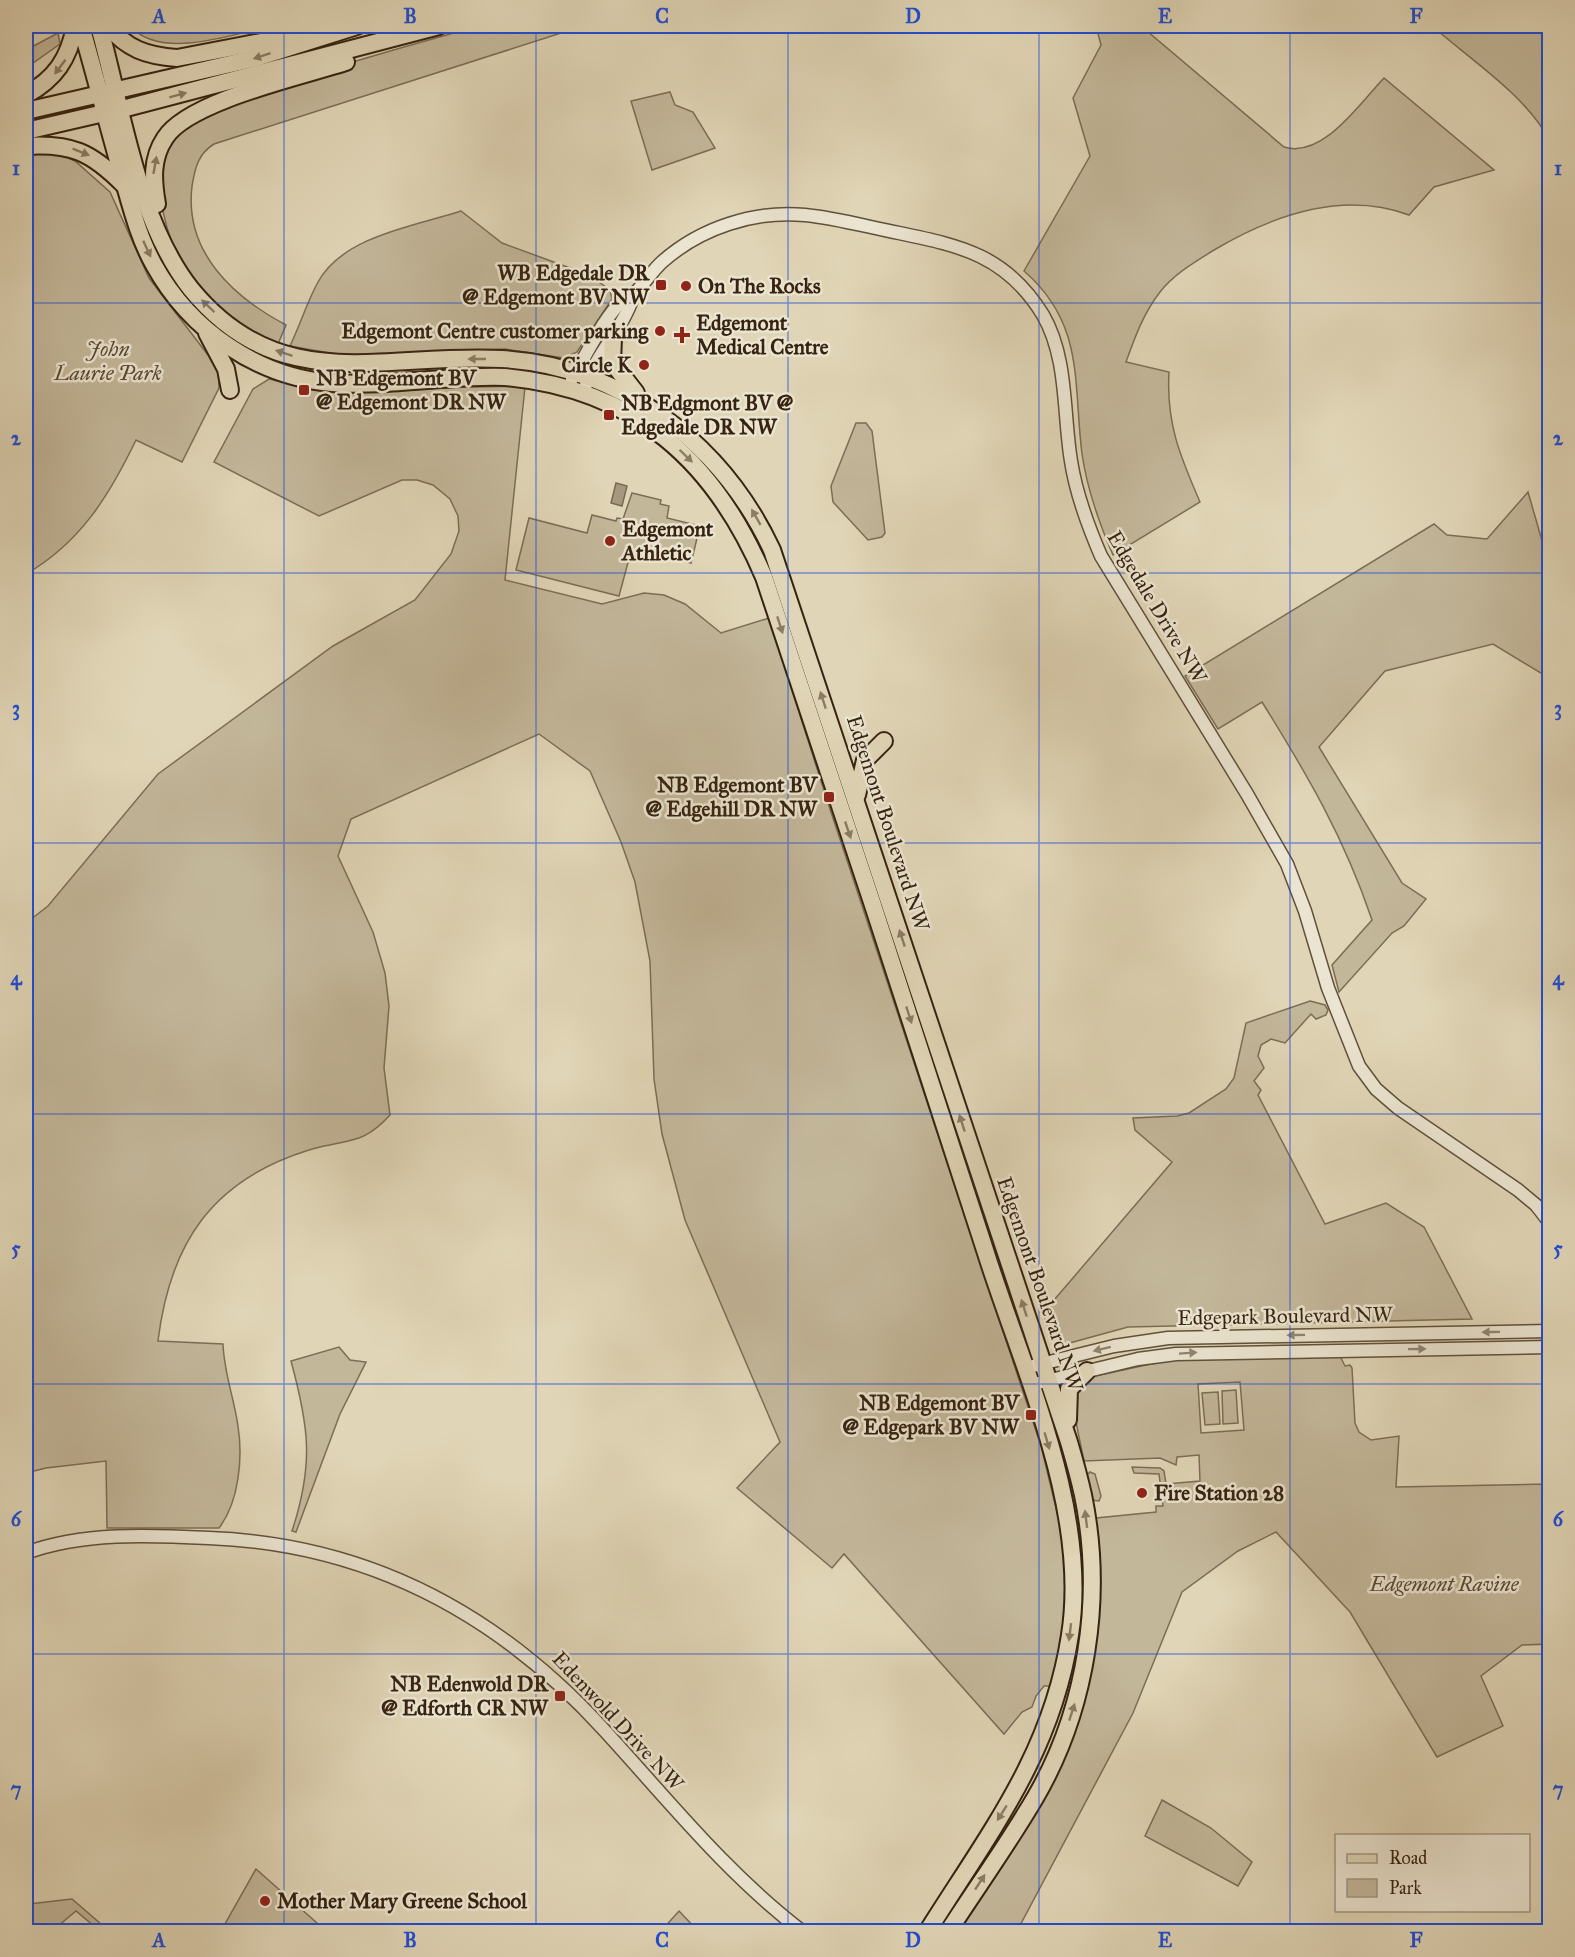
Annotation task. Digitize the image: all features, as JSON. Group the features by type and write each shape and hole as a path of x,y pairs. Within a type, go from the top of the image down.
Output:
{"main road":[{"path":"26,95 40,87 58,70 71,46 75,26"},
{"path":"81,26 109,94"},
{"path":"99,26 113,112"},
{"path":"108,26 132,49 160,57 177,58 345,26"},
{"path":"26,111 109,94 252,59 357,26"},
{"path":"26,131 113,112 439,26"},
{"path":"164,244 153,180 154,166 165,137 178,123 194,112 218,103 367,55 398,37"},
{"name":"Edgemont Boulevard NW","path":"113,112 125,186 138,232 154,265 173,294 205,329 235,351 289,376 351,383 505,376 584,393 652,427 676,447 712,484 749,542 777,617 1025,1368 1068,1517 1073,1598 1071,1632 1054,1705 1037,1752 1019,1786 927,1932"},
{"name":"Edgemont Boulevard NW","path":"113,112 151,218 164,244 191,288 225,322 268,347 296,357 337,365 502,359 583,373 647,404 692,439 717,464 743,496 764,531 798,619 1070,1442 1083,1495 1090,1561 1089,1635 1083,1675 1064,1735 1035,1797 948,1932"},
{"path":"26,146 58,145 80,151 99,161 125,186"},
{"path":"205,329 226,369 230,390"},
{"path":"613,338 611,354 616,369 647,404"},
{"path":"856,799 865,760 884,741"},
{"path":"1070,1442 1069,1389 1087,1371"}],"street":[{"name":"Edgedale Drive NW","path":"584,393 583,373 618,304 634,294 663,262 694,239 745,219 805,215 948,242 972,251 1012,277 1030,296 1054,339 1059,359 1071,462 1082,509 1092,536 1101,556 1247,794 1287,864 1305,911 1328,988 1359,1066 1376,1089 1392,1104 1518,1190 1536,1205 1550,1223"},
{"name":"Edgedale Drive NW","path":"566,388 583,373 613,338 629,312 634,294"},
{"name":"Edgepark Boulevard NW","path":"1025,1368 1122,1344 1168,1338 1550,1331"},
{"name":"Edgepark Boulevard NW","path":"1030,1385 1138,1359 1199,1352 1550,1347"},
{"name":"Edenwold Drive NW","path":"26,1553 66,1542 116,1538 235,1539 295,1547 344,1559 374,1568 416,1587 505,1638 556,1680 736,1876 803,1932"}],"green space":[{"path":"130,26 272,26 218,39 178,43 160,42 143,36"},
{"path":"478,26 583,26 214,144 204,152 196,167 192,186 192,210 196,232 204,252 231,286 266,314 286,325 278,344 245,328 215,305 189,276 180,260 167,229 164,214 160,183 161,167 171,139 181,127 192,120 278,86 378,54"},
{"path":"1096,26 1141,26 1284,147 1299,149 1313,145 1326,137 1352,114 1384,78 1494,170 1434,187 1409,215 1384,208 1359,205 1308,210 1284,217 1260,226 1214,250 1185,269 1166,286 1144,317 1126,362 1169,372 1172,423 1186,469 1200,502 1113,555 1094,505 1084,467 1076,378 1067,333 1058,312 1044,291 1024,271 1090,156 1073,98 1101,45"},
{"path":"1432,26 1549,26 1549,139 1526,107"},
{"path":"58,33 60,44 26,68 26,50"},
{"path":"670,92 675,105 693,112 715,148 652,170 631,101"},
{"name":"John Laurie Park","path":"26,152 55,152 75,161 110,192 149,278 218,368 219,388 182,462 136,440 104,499 91,516 62,548 26,574"},
{"path":"461,211 502,243 589,275 610,290 612,299 577,352 564,358 505,349 341,355 290,346 318,282 329,266 344,254 382,235"},
{"path":"269,379 305,387 363,391 525,387 505,580 602,604 644,593 664,595 685,604 721,633 769,618 1041,1446 1063,1537 1064,1618 1053,1686 1044,1686 1036,1696 1032,1707 1022,1712 1004,1734 844,1554 832,1568 737,1488 780,1442 685,1220 662,1134 654,1079 650,961 635,882 621,842 590,771 539,734 351,819 338,856 373,932 385,973 389,1006 384,1068 390,1115 362,1137 322,1146 275,1163 246,1179 222,1198 202,1220 185,1245 173,1274 164,1306 158,1341 223,1344 225,1365 238,1426 240,1452 235,1493 219,1528 107,1528 106,1461 46,1468 26,1473 26,923 48,906 158,774 333,646 415,600 451,554 459,531 458,516 450,499 433,485 417,480 402,480 319,516 214,462 253,389"},
{"path":"856,423 866,423 872,431 885,533 882,537 868,540 833,502 831,486"},
{"path":"1528,492 1549,565 1549,678 1493,644 1385,671 1319,747 1402,883 1426,899 1404,926 1392,933 1339,992 1332,965 1372,920 1337,834 1310,782 1262,702 1218,729 1185,676 1434,524 1447,535 1487,539"},
{"name":"Edgemont Athletic","path":"632,493 661,500 660,504 669,506 667,518 700,526 691,563 640,550 638,556 630,555 619,596 516,570 529,518 587,533 592,515 616,521 617,518 623,519"},
{"path":"1310,1001 1325,1005 1328,1010 1326,1015 1316,1019 1311,1014 1285,1043 1271,1039 1261,1045 1258,1056 1264,1068 1254,1081 1261,1090 1258,1095 1325,1224 1386,1203 1424,1227 1472,1319 1128,1327 1055,1347 1043,1313 1172,1162 1135,1130 1133,1118 1177,1116 1189,1113 1226,1089 1234,1078 1246,1023"},
{"path":"339,1347 350,1360 366,1362 340,1414 296,1532 292,1531 304,1485 306,1446 302,1406 291,1361"},
{"name":"Edgemont Ravine","path":"1340,1356 1345,1366 1350,1365 1352,1368 1355,1423 1359,1432 1371,1440 1399,1436 1396,1487 1549,1484 1549,1644 1522,1645 1481,1676 1503,1726 1437,1757 1350,1612 1276,1532 1238,1551 1182,1592 1133,1713 1017,1931 956,1932 1078,1718 1095,1645 1098,1620 1099,1570 1094,1521 1096,1518 1156,1512 1156,1506 1163,1506 1159,1474 1134,1473 1132,1467 1160,1468 1164,1471 1166,1484 1200,1481 1199,1455 1177,1457 1176,1465 1160,1458 1084,1461 1073,1408 1073,1394 1090,1377 1170,1360","holes":["1240,1382 1244,1430 1201,1433 1198,1384"]},
{"path":"1236,1390 1238,1423 1223,1424 1222,1391"},
{"path":"1218,1392 1220,1424 1205,1425 1202,1393"},
{"path":"1090,1472 1095,1474 1101,1496 1099,1501 1091,1500 1086,1476"},
{"path":"1162,1800 1211,1828 1252,1862 1238,1886 1145,1836"},
{"name":"Mother Mary Greene School","path":"256,1869 326,1931 221,1931"},
{"path":"72,1899 109,1931 100,1931 76,1911 52,1931 29,1931 26,1928 26,1901 29,1904"},
{"path":"679,1911 698,1931 661,1931"}],"shaded area":[{"path":"616,483 627,486 622,506 611,503"}],"place":[{"name":"WB Edgedale DR @ Edgemont BV NW","path":"661,285"},
{"name":"On The Rocks","path":"686,286"},
{"name":"Edgemont Centre customer parking","path":"660,331"},
{"name":"Edgemont Medical Centre","path":"682,335"},
{"name":"Circle K","path":"644,365"},
{"name":"NB Edgemont BV @ Edgemont DR NW","path":"304,390"},
{"name":"NB Edgmont BV @ Edgedale DR NW","path":"609,415"},
{"name":"Edgemont Athletic","path":"610,541"},
{"name":"NB Edgemont BV @ Edgehill DR NW","path":"829,797"},
{"name":"NB Edgemont BV @ Edgepark BV NW","path":"1031,1415"},
{"name":"Fire Station 28","path":"1142,1493"},
{"name":"NB Edenwold DR @ Edforth CR NW","path":"560,1696"},
{"name":"Mother Mary Greene School","path":"265,1901"}]}
